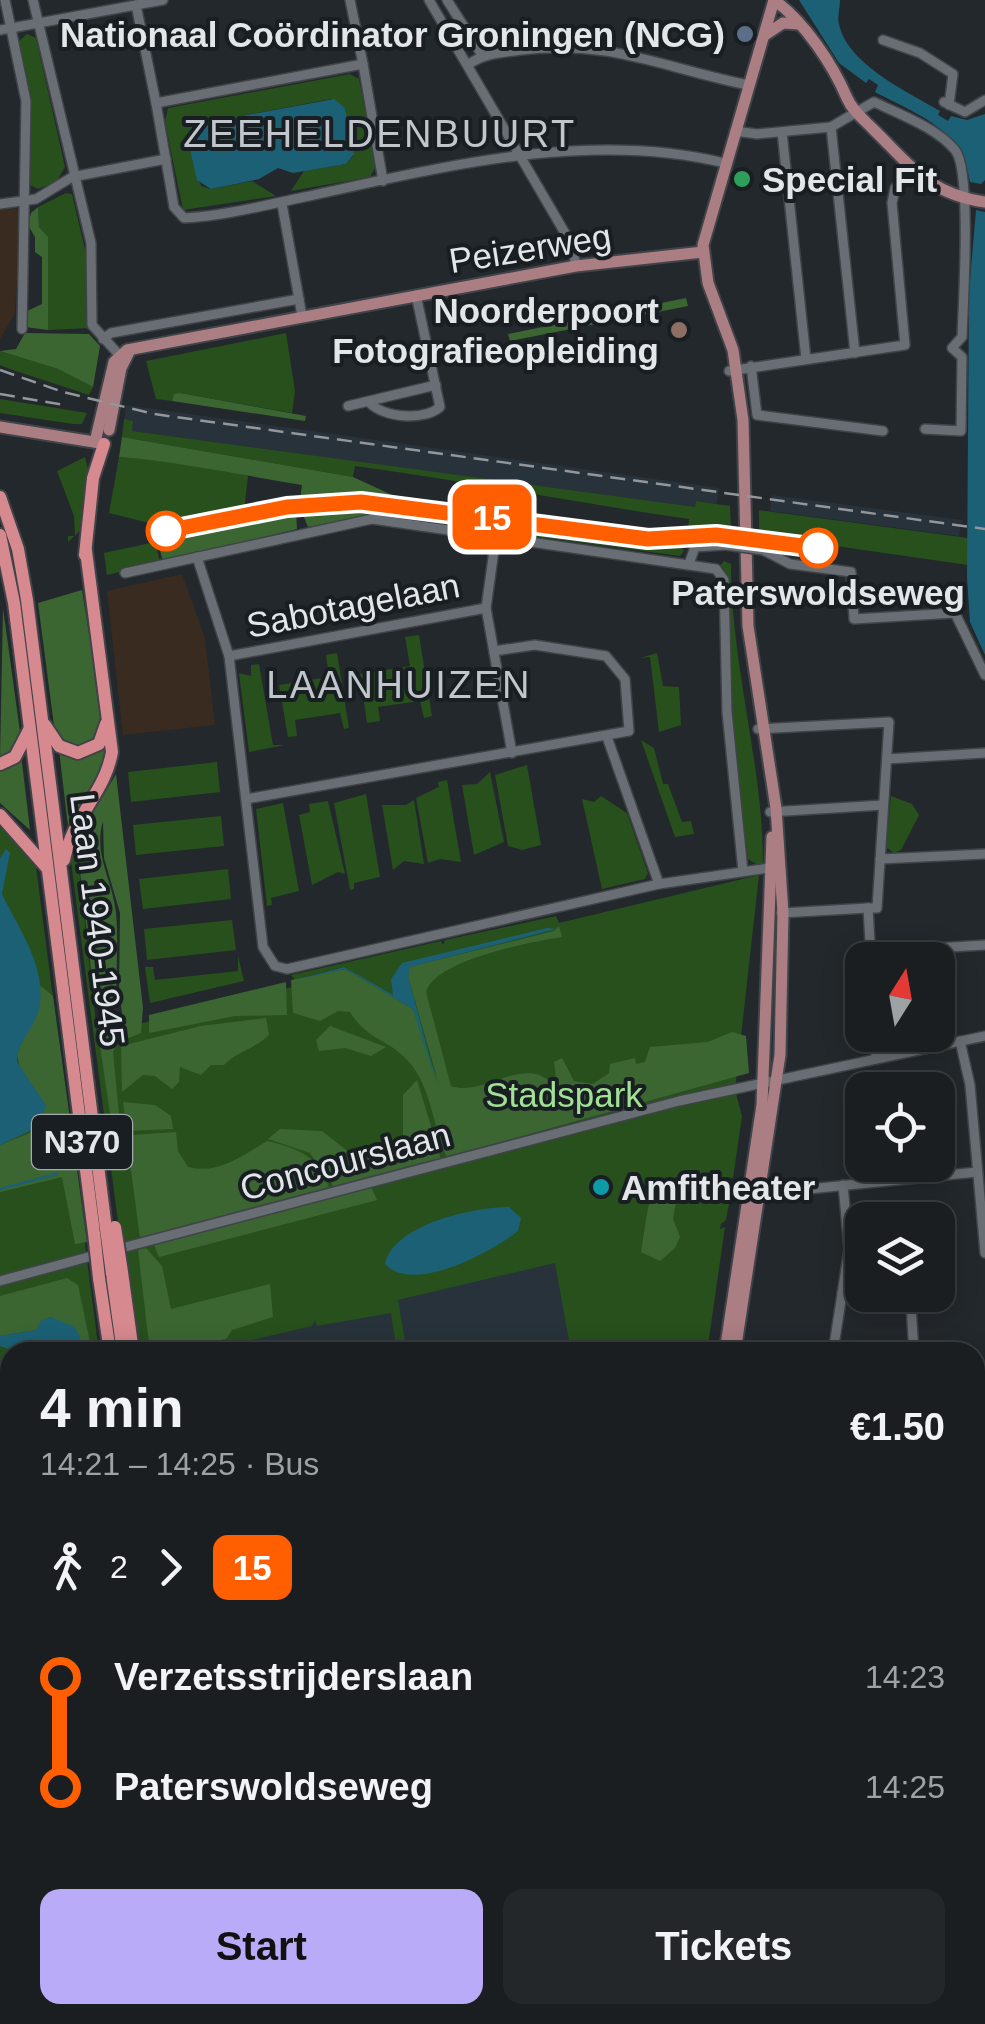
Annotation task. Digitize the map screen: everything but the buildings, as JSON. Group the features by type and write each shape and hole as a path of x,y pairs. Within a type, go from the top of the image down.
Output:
{"highway":[{"name":"N370","path":"55,871 74,824 109,766 112,737 93,611 84,586 92,478 99,443"},
{"name":"Laan 1940-1945","path":"0,497 18,549 22,613 55,871 121,1342"},
{"name":"Laan 1940-1945","path":"0,535 22,613"},
{"path":"0,764 15,757 36,723 60,746 78,753 101,741 107,717"},
{"path":"0,815 55,871"},
{"name":"Laan 1940-1945","path":"55,871 105,1230"},
{"name":"N370","path":"111,1275 130,1342"},
{"name":"Laan 1940-1945","path":"110,1342 111,1275"}],"main road":[{"path":"774,0 798,24 857,111 910,170 960,194 985,199"},
{"path":"737,1342 761,1184 770,1081 776,867 773,812 748,633 746,451 732,370 703,252 706,226 774,0"},
{"path":"765,36 781,24 798,24"},
{"name":"Peizerweg","path":"125,354 302,316 576,266 703,252"},
{"path":"0,428 99,443 125,354"},
{"path":"726,1342 770,1081"}],"street":[{"path":"5,0 6,29 26,101 22,329"},
{"path":"33,0 72,177 91,243 92,324 104,339 125,354"},
{"path":"6,29 164,0"},
{"path":"350,0 383,181"},
{"path":"428,0 470,64 572,245 576,266"},
{"path":"447,0 482,55"},
{"path":"136,5 174,207 184,218 282,204 520,154 604,150 725,163"},
{"path":"883,40 920,53 953,74 946,104 968,111 985,100"},
{"path":"470,64 482,55 536,48 614,50 749,85"},
{"path":"156,103 362,64"},
{"path":"734,131 831,127 877,104 951,146 962,162 962,338 952,348 962,357 960,430 925,429"},
{"path":"831,127 855,352"},
{"path":"782,132 806,359"},
{"path":"0,204 25,201 72,177 166,159"},
{"path":"732,370 905,345 892,203 896,188 910,170"},
{"path":"282,204 302,316"},
{"path":"370,402 376,409 398,414 435,412 440,407 416,295"},
{"path":"104,339 111,334 299,299"},
{"path":"751,366 757,416 883,431"},
{"path":"348,406 436,385"},
{"path":"125,573 372,520 714,568 724,578 727,712 743,871"},
{"path":"496,536 486,608 512,753"},
{"path":"689,564 695,546 726,545 767,552 790,564 851,572 854,619 956,613 985,675"},
{"path":"197,557 229,656 267,959 287,969 659,884 776,867"},
{"name":"Sabotagelaan","path":"229,656 486,608"},
{"path":"246,800 630,731 626,678 606,656 536,645 494,651"},
{"path":"761,729 889,722 877,908 777,913"},
{"path":"607,737 659,884"},
{"path":"887,759 985,753"},
{"path":"773,812 884,806"},
{"path":"880,860 985,854"},
{"path":"868,908 870,942"},
{"path":"955,948 985,945"},
{"name":"Concourslaan","path":"0,1281 680,1101 985,1036"},
{"path":"960,1041 980,1139 977,1172 985,1253"},
{"path":"876,1052 876,1059"},
{"path":"761,1184 809,1189 977,1172"},
{"path":"834,1342 849,1249 843,1186"},
{"path":"842,1294 911,1306 913,1342"}],"shaded area":[{"path":"21,208 15,313 0,339 0,210"},
{"path":"126,405 719,488 717,504 697,501 695,508 131,431 132,421 124,419"},
{"path":"772,495 962,520 959,536 770,511"},
{"path":"182,574 205,638 215,725 123,735 107,591"},
{"path":"556,1262 569,1342 220,1342"}],"green space":[{"path":"27,34 36,38 65,167 56,182 38,189 28,184 30,93 18,42"},
{"path":"350,74 359,79 376,166 370,177 291,191 304,171 346,164 353,156 345,108 331,99 192,125 187,136 201,186 211,189 252,181 276,196 183,210 165,122 168,108"},
{"path":"66,193 72,194 86,254 88,328 48,330 48,238 39,227 38,207"},
{"path":"38,207 39,227 48,237 48,330 25,327 25,312 42,304 42,257 35,252 35,237 28,225 31,213"},
{"path":"686,298 688,306 510,341 508,334"},
{"path":"25,333 89,334 100,346 93,387 58,369 0,351 16,349"},
{"path":"286,333 295,391 292,413 180,393 172,401 156,399 146,361"},
{"path":"0,351 58,369 93,387 89,395 10,369 0,365"},
{"path":"174,394 306,416 305,421 172,401"},
{"path":"0,399 87,413 82,424 73,424 0,413"},
{"path":"124,419 133,421 132,431 695,507 696,501 730,506 731,531 688,532 689,519 439,478 355,466 353,477 122,437"},
{"path":"122,437 353,477 403,500 300,501 302,485 119,457"},
{"path":"85,457 88,469 81,530 75,536 74,516 57,471"},
{"path":"119,457 195,463 248,476 244,511 165,527 109,513"},
{"path":"350,506 400,509 399,518 370,515 308,527 301,510"},
{"path":"400,509 644,542 679,543 684,551 680,556 399,518"},
{"path":"296,510 297,529 163,562 158,542 166,536"},
{"path":"759,510 968,538 968,565 822,544 822,540 777,532 759,535"},
{"path":"155,542 160,562 107,575 104,553"},
{"path":"724,561 731,564 736,640 758,789 763,864 758,865 748,859 732,739 726,576 719,567"},
{"path":"82,590 103,722 95,741 75,747 55,733 38,603"},
{"path":"3,608 20,732 15,749 0,759"},
{"path":"419,635 432,716 424,718 420,701 378,707 380,721 367,723 360,674 410,666 405,637"},
{"path":"337,653 349,728 344,729 340,713 295,720 297,736 288,737 279,685 329,677 326,655"},
{"path":"657,653 663,686 679,687 681,725 659,732 650,657 640,658"},
{"path":"259,664 273,745 285,745 249,752 239,673 251,676 251,665"},
{"path":"108,737 99,773 68,826 59,750 70,755"},
{"path":"641,740 654,748 663,784 668,784 682,822 691,821 694,834 675,837"},
{"name":"Stadspark","path":"117,749 111,778 85,824 77,851 97,1034 351,973 344,967 295,980 291,975 441,941 443,945 445,940 556,916 559,923 759,875 735,1090 742,1116 733,1178 726,1177 724,1193 731,1193 726,1220 720,1229 725,1227 708,1342 569,1342 555,1263 398,1300 405,1342 395,1342 391,1313 317,1326 315,1320 312,1326 243,1342 134,1342 70,854"},
{"path":"21,754 30,830 0,803 0,767"},
{"path":"217,762 220,792 131,802 128,772"},
{"path":"527,765 541,845 522,850 508,846 495,775"},
{"path":"490,772 504,842 474,855 462,785 477,784"},
{"path":"116,774 143,1008 141,1033 126,1039 119,993 120,913 104,858 103,821 100,845 116,913 117,1008 101,1012 95,1005 78,854 82,831"},
{"path":"447,780 461,862 440,859 428,863 416,798"},
{"path":"366,794 380,877 354,883 350,890 334,803"},
{"path":"601,796 627,813 648,873 645,879 602,889 582,799 594,802"},
{"path":"891,796 912,804 919,815 901,850 894,853 886,847"},
{"path":"414,800 424,864 404,861 393,870 382,805 406,805"},
{"path":"328,801 345,874 338,872 312,885 299,815 310,812 309,804"},
{"path":"283,803 299,891 271,898 272,905 267,906 256,809"},
{"path":"221,816 224,846 136,855 133,825"},
{"path":"0,820 33,856 36,867 98,1342 0,1342"},
{"path":"228,869 231,899 143,909 139,879"},
{"path":"232,920 236,950 147,960 144,929"},
{"path":"559,926 562,937 485,954 433,981 426,992 451,1086 476,1087 526,1073 548,1080 556,1078 554,1062 562,1058 574,1081 593,1084 609,1073 610,1064 635,1058 636,1064 645,1062 650,1047 708,1042 732,1032 746,1036 749,1073 447,1157 423,1084 401,1054 364,1029 350,1012 338,1011 320,1021 293,1013 291,980 345,969 413,1009 439,1085 408,976 409,967 554,931"},
{"path":"238,956 244,981 150,1003 145,967 153,967 155,980 238,971"},
{"path":"286,982 287,1015 235,1016 149,1033 149,1015"},
{"path":"37,983 53,996 87,1242 75,1244 62,1177 0,1192 0,1145 32,1132 17,1053 40,1003"},
{"path":"119,1018 120,1038 113,1052 121,1135 113,1134 97,1025"},
{"path":"266,1018 269,1035 224,1065 211,1065 201,1075 180,1067 179,1082 172,1089 155,1076 143,1075 122,1092 121,1046 201,1026"},
{"path":"330,1026 386,1047 371,1056 345,1048 319,1051 316,1040"},
{"path":"417,1080 441,1159 334,1187 310,1153 268,1139 280,1129 322,1131 359,1160 403,1148 403,1095"},
{"path":"123,1102 155,1105 171,1116 173,1129 127,1131"},
{"path":"176,1132 178,1151 188,1167 220,1166 267,1141 288,1147 314,1162 329,1189 140,1238 127,1140 132,1135"},
{"path":"700,1173 712,1184 714,1176 733,1182 731,1193 676,1201 673,1219 680,1237 675,1248 660,1261 641,1252 652,1197 668,1184"},
{"path":"371,1187 377,1200 159,1257 154,1245"},
{"path":"146,1248 162,1266 171,1309 270,1284 273,1317 232,1330 226,1339 149,1342 138,1250"},
{"path":"67,1278 78,1285 90,1342 80,1342 51,1317 42,1320 36,1330 0,1336 0,1296"}],"water":[{"path":"799,0 840,0 839,24 854,52 896,86 940,111 938,115 948,121 951,116 967,120 985,114 985,180 981,184 970,182 958,149 936,126 875,92 878,85 869,79 866,83 839,63"},
{"path":"334,99 345,108 354,154 346,164 293,173 278,168 259,179 211,189 197,180 187,136 192,125"},
{"path":"976,210 985,212 985,655 970,622 967,578 969,292"},
{"path":"6,849 10,853 2,894 31,950 41,997 17,1062 46,1105 40,1126 0,1145 0,858"},
{"path":"556,929 410,967 408,976 437,1085 413,1009 345,969 295,980 344,967 393,995 391,979 402,963"},
{"path":"509,1207 521,1218 518,1231 453,1267 414,1275 385,1264 391,1250 419,1228 457,1214"},
{"path":"51,1317 75,1327 82,1342 0,1342 0,1336 36,1330 42,1320"}],"waterway":[{"path":"0,1189 57,1174"}],"railway":[{"path":"0,370 63,392 154,414 985,529"},
{"path":"0,394 64,405"}],"bus line":[{"name":"15","path":"166,531 287,507 361,502 648,539 716,535 818,548"}],"place":[{"name":"Nationaal Coördinator Groningen (NCG)","path":"745,34"},
{"name":"Special Fit","path":"742,179"},
{"name":"Noorderpoort Fotografieopleiding","path":"679,330"},
{"name":"Paterswoldseweg","path":"818,548"},
{"name":"Amfitheater","path":"601,1187"}],"district":[{"name":"ZEEHELDENBUURT","path":"380,134"},
{"name":"LAANHUIZEN","path":"399,685"}]}
